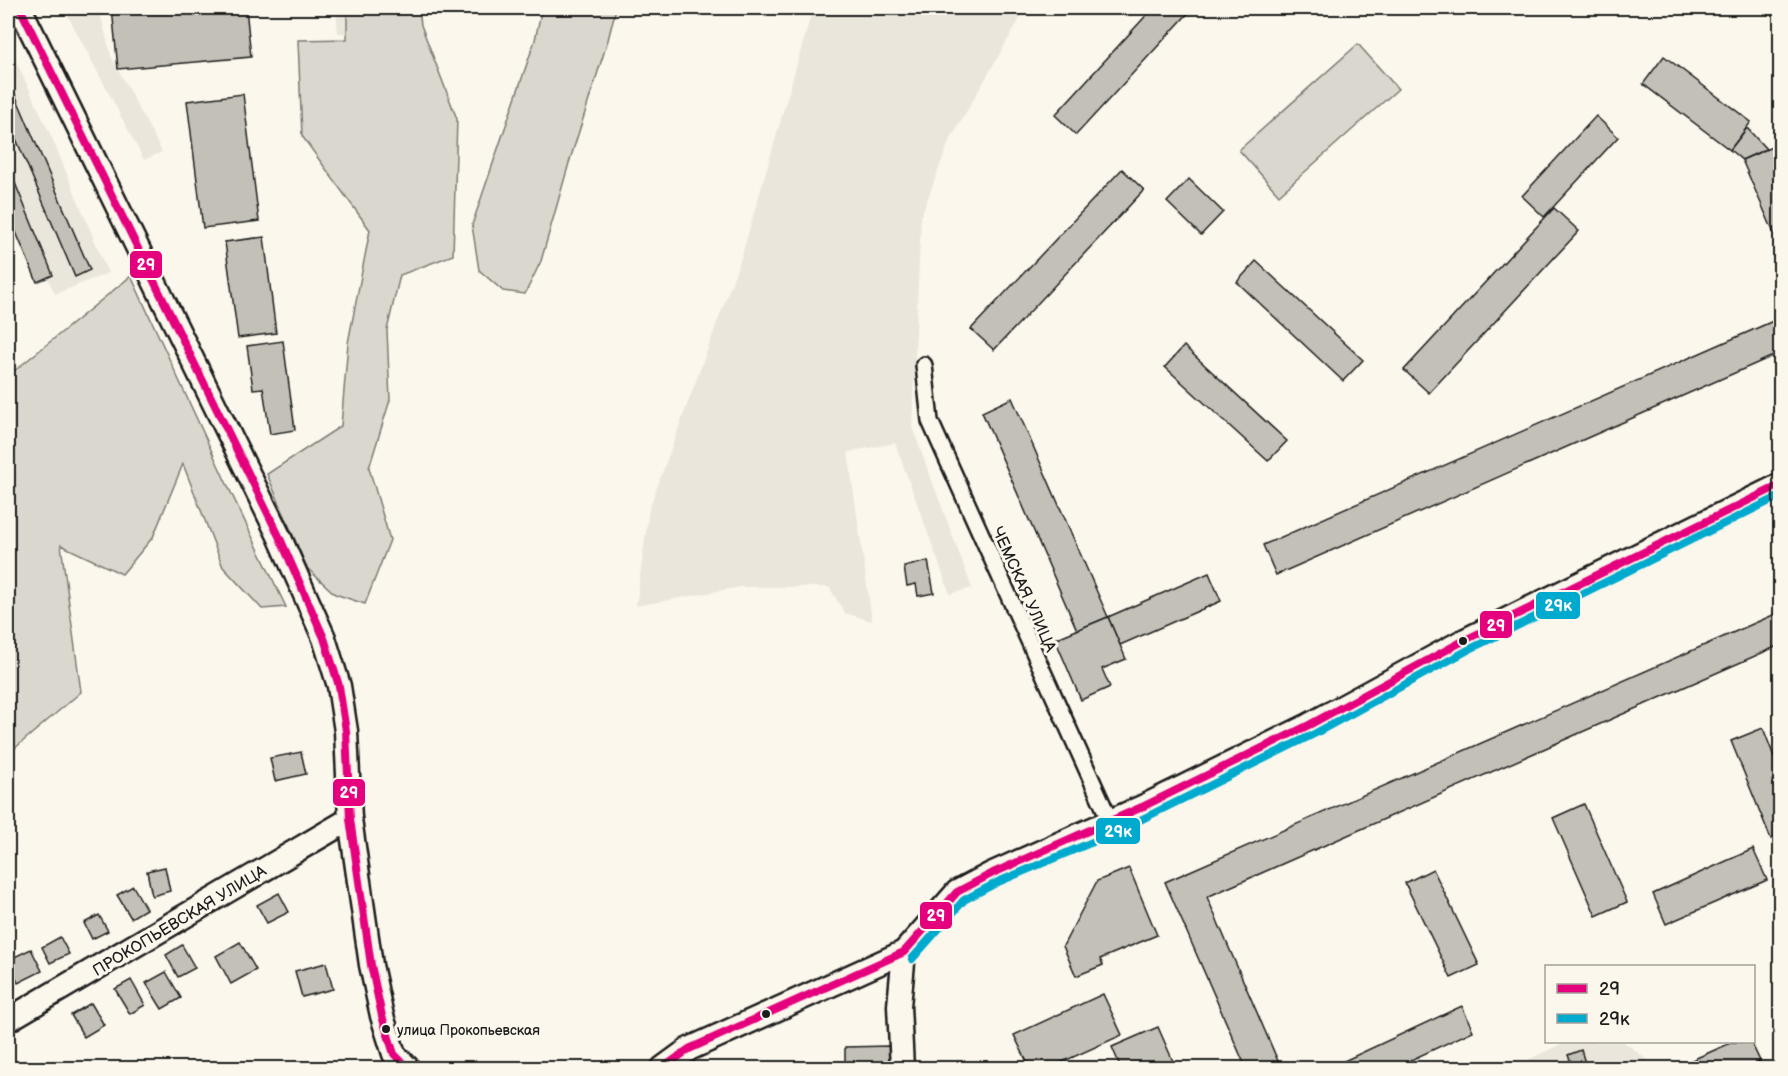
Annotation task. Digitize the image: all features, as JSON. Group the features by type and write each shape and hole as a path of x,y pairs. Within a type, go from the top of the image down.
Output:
{"main road":[{"path":"20,8 279,536 324,638 339,686 346,731 350,819 371,965 382,1016 394,1054 408,1068"},
{"path":"663,1068 689,1049 904,952 957,892 993,873 1111,823 1309,725 1463,641 1780,485"},
{"name":"ПРОКОПЬЕВСКАЯ УЛИЦА","path":"8,1020 350,819"},
{"path":"902,1068 899,1006 904,952"}],"street":[{"name":"ЧЕМСКАЯ УЛИЦА","path":"924,365 930,421 1111,823"}],"shaded area":[{"path":"64,8 102,8 99,9 111,56 162,152 144,160"},
{"path":"336,8 357,8 359,34 338,33"},
{"path":"347,8 419,8 421,25 457,119 453,255 400,275 387,330 390,400 369,468 390,540 365,604 335,594 307,568 267,474 341,426 348,343 370,230 302,136 298,40 347,39"},
{"path":"542,8 616,8 541,261 525,294 503,291 479,270 472,225 535,40"},
{"path":"813,8 1026,8 949,142 921,216 912,427 972,588 950,594 895,443 848,452 872,621 845,613 829,587 740,587 636,606 649,509 742,255"},
{"path":"8,44 52,138 108,273 55,294 8,197"},
{"path":"1358,44 1398,89 1279,195 1239,150"},
{"path":"131,276 286,607 262,609 223,567 183,464 153,537 122,574 61,545 81,692 8,754 8,376"},
{"path":"1563,1043 1625,1043 1658,1068 1512,1068"}],"building":[{"path":"112,8 246,8 251,57 118,69"},
{"path":"1153,8 1193,8 1076,135 1055,115"},
{"path":"1664,56 1751,122 1730,150 1643,84"},
{"path":"8,78 90,270 75,277 8,120"},
{"path":"243,94 259,221 203,228 187,101"},
{"path":"1596,116 1618,137 1544,217 1522,196"},
{"path":"1747,128 1766,149 1742,160 1730,150"},
{"path":"1774,146 1780,161 1780,247 1742,160"},
{"path":"8,166 53,275 37,282 8,213"},
{"path":"1122,169 1144,190 994,350 971,329"},
{"path":"1189,179 1223,212 1201,235 1167,202"},
{"path":"1554,208 1579,231 1429,393 1404,370"},
{"path":"264,237 276,333 238,338 225,242"},
{"path":"1256,261 1363,360 1343,381 1237,282"},
{"path":"1780,318 1780,353 1276,575 1263,545"},
{"path":"283,341 295,430 270,434 263,388 253,389 247,346"},
{"path":"1184,346 1287,441 1268,461 1165,367"},
{"path":"1012,398 1108,617 1077,630 982,412"},
{"path":"928,561 934,593 918,596 916,584 907,586 904,567"},
{"path":"1209,573 1221,601 1120,645 1108,617"},
{"path":"1780,612 1780,645 1207,897 1281,1068 1246,1068 1165,882"},
{"path":"1108,617 1126,659 1102,669 1110,687 1081,700 1055,639"},
{"path":"1763,728 1780,772 1780,835 1771,839 1731,741"},
{"path":"301,752 306,774 275,781 270,758"},
{"path":"1584,804 1627,902 1596,916 1553,818"},
{"path":"1753,849 1767,880 1666,924 1653,894"},
{"path":"165,867 170,891 152,896 147,871"},
{"path":"1129,868 1157,935 1100,959 1103,965 1076,976 1063,946 1097,881"},
{"path":"1433,869 1479,965 1451,978 1405,883"},
{"path":"133,886 146,909 131,918 117,895"},
{"path":"279,893 289,912 267,923 257,905"},
{"path":"99,915 108,931 92,939 84,923"},
{"path":"60,937 69,954 50,963 42,947"},
{"path":"240,942 256,970 231,984 216,956"},
{"path":"182,945 195,968 178,977 166,955"},
{"path":"31,949 42,971 18,983 8,960"},
{"path":"326,963 333,989 302,997 295,971"},
{"path":"166,972 181,998 162,1009 146,983"},
{"path":"131,980 145,1005 130,1014 115,989"},
{"path":"1103,994 1122,1035 1049,1068 1030,1068 1014,1035"},
{"path":"91,1003 104,1025 84,1037 71,1015"},
{"path":"1462,1006 1473,1031 1394,1068 1329,1068"},
{"path":"1158,1027 1176,1068 1121,1068 1112,1047"},
{"path":"1731,1043 1751,1043 1760,1061 1745,1068 1695,1068 1692,1060"},
{"path":"889,1046 889,1068 845,1068 845,1047"},
{"path":"1581,1050 1585,1063 1593,1061 1596,1068 1573,1068 1568,1055"}],"transit line":[{"name":"29","path":"20,8 279,536 324,638 339,686 346,731 350,819 371,965 382,1016 394,1054 408,1068"},
{"name":"29","path":"663,1068 689,1049 904,952 957,892 993,873 1142,807 1309,725 1463,641 1780,485"},
{"name":"29к","path":"912,959 964,900 998,882 1116,832 1314,734 1468,650 1780,496"}],"place":[{"name":"улица Прокопьевская","path":"386,1029"}]}
